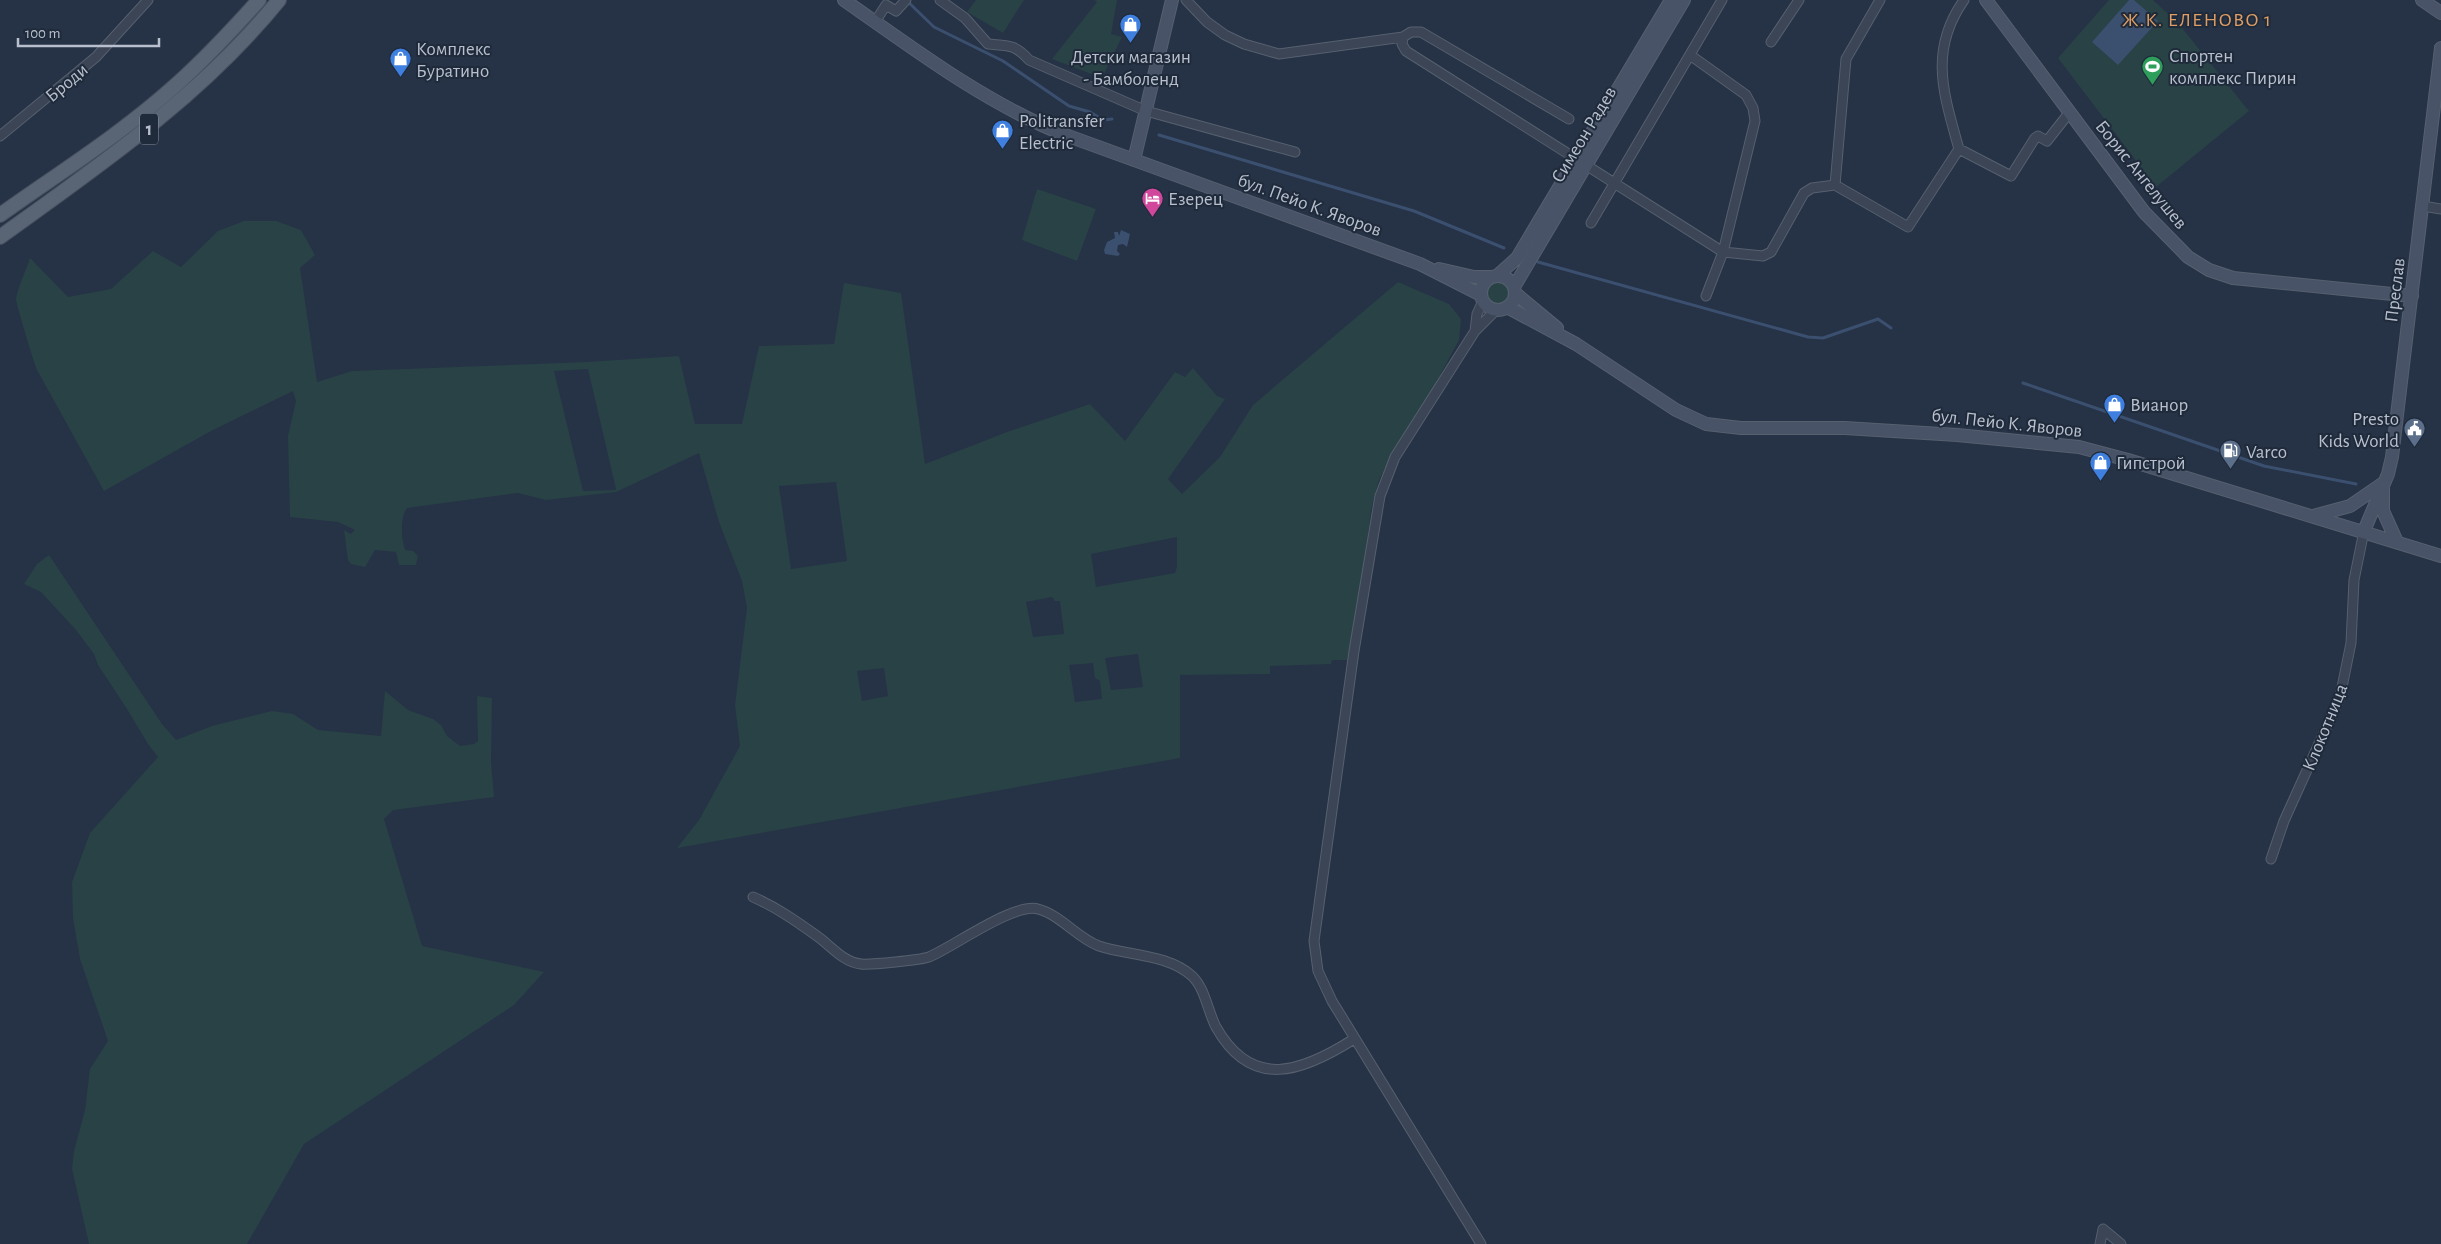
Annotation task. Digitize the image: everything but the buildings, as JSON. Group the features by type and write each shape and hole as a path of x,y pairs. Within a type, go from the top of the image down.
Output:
{"main road":[{"name":"1","path":"0,215 120,130 175,86 206,57 257,0"},
{"name":"1","path":"0,237 118,152 171,110 221,65 279,0"}],"street":[{"name":"Броди","path":"0,136 96,57 148,0"},
{"name":"бул. Пейо К. Яворов","path":"844,0 959,81 1002,106 1060,133 1420,264 1474,277 1494,277"},
{"path":"875,22 886,5 897,10 906,0"},
{"path":"940,0 965,18 988,44 1013,46 1020,49 1029,60 1146,111 1295,152"},
{"path":"1134,160 1172,0"},
{"path":"1186,0 1207,22 1225,35 1244,44 1279,54 1403,37 1411,32 1421,32 1569,119"},
{"name":"Симеон Радев","path":"1514,290 1581,162 1671,0"},
{"name":"Симеон Радев","path":"1494,277 1518,258 1684,0"},
{"path":"1591,223 1722,0"},
{"path":"1772,42 1799,0"},
{"path":"1835,184 1846,59 1880,0"},
{"path":"1964,0 1949,31 1941,61 1943,93 1959,150 2011,176 2035,138 2038,136 2047,141 2069,113"},
{"name":"Борис Ангелушев","path":"1986,0 2149,218 2188,257 2209,270 2233,278 2412,296"},
{"path":"2422,0 2441,13"},
{"path":"1403,37 1402,44 1406,51 1723,252 1763,256 1771,252 1804,193 1812,188 1835,184 1908,227 1959,150"},
{"name":"Преслав","path":"2364,531 2392,457 2441,48"},
{"path":"1690,55 1746,96 1753,108 1755,121 1723,252 1706,296"},
{"path":"2423,206 2441,209"},
{"name":"бул. Пейо К. Яворов","path":"1420,264 1482,298"},
{"path":"1475,331 1484,283 1494,277 1507,279 1514,290 1511,303 1475,331 1395,458 1380,496 1365,584 1314,941 1318,971 1332,1001 1481,1244"},
{"name":"бул. Пейо К. Яворов","path":"1514,290 1576,344 1676,410 1706,424 1741,428 1900,430 2079,447 2364,531 2441,556"},
{"path":"1482,298 1486,306 1502,309"},
{"name":"бул. Пейо К. Яворов","path":"1502,309 1576,344"},
{"path":"2312,517 2350,506 2382,484"},
{"path":"2382,484 2383,511 2397,542"},
{"name":"Клокотница","path":"2271,858 2284,821 2340,696 2351,643 2354,580 2364,531"},
{"path":"753,897 777,908 820,937 844,958 861,964 927,957 1017,910 1037,908 1097,945 1175,964 1194,977 1216,1026 1234,1053 1258,1067 1276,1070 1301,1065 1323,1056 1354,1039"},
{"path":"2100,1244 2103,1229 2121,1244"}],"green space":[{"path":"976,0 1024,0 1003,33 967,12"},
{"path":"1094,0 1117,0 1111,34 1122,37 1102,78 1052,59 1097,2"},
{"name":"Спортен комплекс Пирин","path":"2109,0 2153,0 2178,23 2249,111 2156,187 2058,58"},
{"path":"1037,189 1096,209 1077,261 1022,240"},
{"path":"244,221 276,221 301,230 315,255 300,268 317,382 352,371 587,362 679,356 695,424 742,424 759,346 834,344 844,283 901,293 925,464 1007,432 1090,404 1125,441 1175,372 1185,377 1193,368 1217,396 1225,399 1168,479 1182,494 1220,457 1253,405 1398,282 1449,304 1461,319 1459,340 1432,390 1390,457 1378,483 1371,510 1364,570 1347,660 1332,660 1331,664 1270,666 1270,674 1180,675 1180,758 677,848 699,820 740,746 735,705 747,608 742,581 719,522 699,453 616,492 546,500 518,493 407,508 402,523 403,540 405,550 413,551 418,556 416,565 399,565 396,552 375,550 365,567 351,564 348,560 344,530 351,534 355,530 338,522 290,517 288,436 296,401 293,391 211,431 104,491 37,370 32,356 16,299 30,258 68,297 111,289 153,251 181,267 218,231","holes":["588,369 616,490 583,491 554,371","836,482 847,561 791,569 779,486","1177,537 1177,567 1175,573 1096,587 1091,554","1052,597 1055,601 1060,601 1064,634 1033,637 1026,602","1138,654 1143,687 1111,690 1105,658","1093,663 1095,678 1100,681 1102,699 1075,702 1069,665","884,668 888,696 862,701 857,671"]},
{"path":"1498,280 1507,284 1511,293 1507,302 1498,306 1489,302 1485,293 1489,284"},
{"path":"49,555 162,724 176,740 212,726 272,711 293,714 318,730 381,736 385,691 408,710 433,719 441,725 447,736 460,746 474,744 478,741 477,696 492,698 491,762 494,797 393,810 384,819 422,946 544,972 514,1005 304,1144 247,1244 89,1244 72,1169 74,1151 85,1110 90,1069 108,1041 80,959 73,918 72,882 90,833 158,757 98,665 94,654 76,630 41,592 24,584 37,564"}],"water":[{"path":"2129,0 2134,0 2158,21 2118,65 2092,42"},
{"path":"1121,230 1130,234 1127,247 1123,244 1118,245 1117,251 1120,254 1118,256 1105,254 1104,250 1107,242 1115,238 1114,232 1118,232 1119,236"}],"waterway":[{"path":"906,0 934,27 1003,61 1069,106 1090,112 1103,120 1112,119"},
{"path":"1159,135 1414,211 1504,248"},
{"path":"1538,262 1808,337 1823,338 1878,319 1891,328"},
{"path":"2023,383 2264,466 2356,484"}],"place":[{"name":"Детски магазин - Бамболенд","path":"1131,44"},
{"name":"Комплекс Буратино","path":"400,78"},
{"name":"Спортен комплекс Пирин","path":"2153,85"},
{"name":"Politransfer Electric","path":"1003,150"},
{"name":"Езерец","path":"1152,217"},
{"name":"Вианор","path":"2114,423"},
{"name":"Presto Kids World","path":"2415,448"},
{"name":"Varco","path":"2230,470"},
{"name":"Гипстрой","path":"2100,481"}],"district":[{"name":"Ж.К. ЕЛЕНОВО 1","path":"2197,19"}]}
